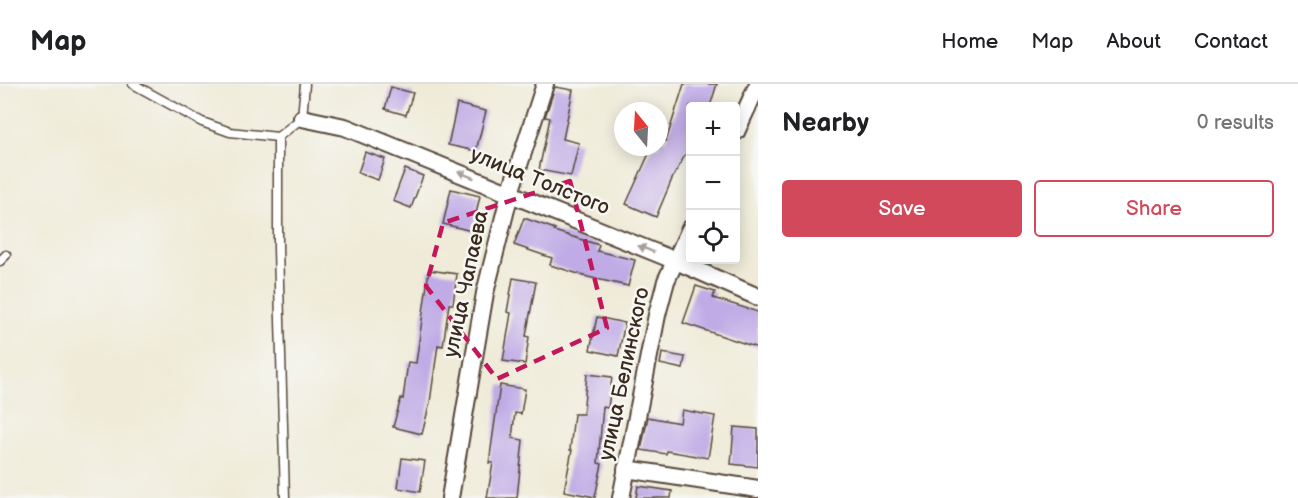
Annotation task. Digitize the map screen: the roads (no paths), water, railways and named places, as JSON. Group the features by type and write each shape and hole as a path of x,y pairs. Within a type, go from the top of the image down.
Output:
{"street":[{"name":"улица Чапаева","path":"450,498 485,293 510,193 545,84"},
{"path":"751,118 758,84"},
{"name":"улица Толстого","path":"302,118 345,127 676,261 758,297"},
{"name":"улица Белинского","path":"621,498 657,315 666,281 686,238"},
{"path":"626,469 758,489"}],"lane":[{"path":"133,84 202,122 230,132 278,137 302,118 305,84"},
{"path":"278,137 278,237 285,498"}]}
